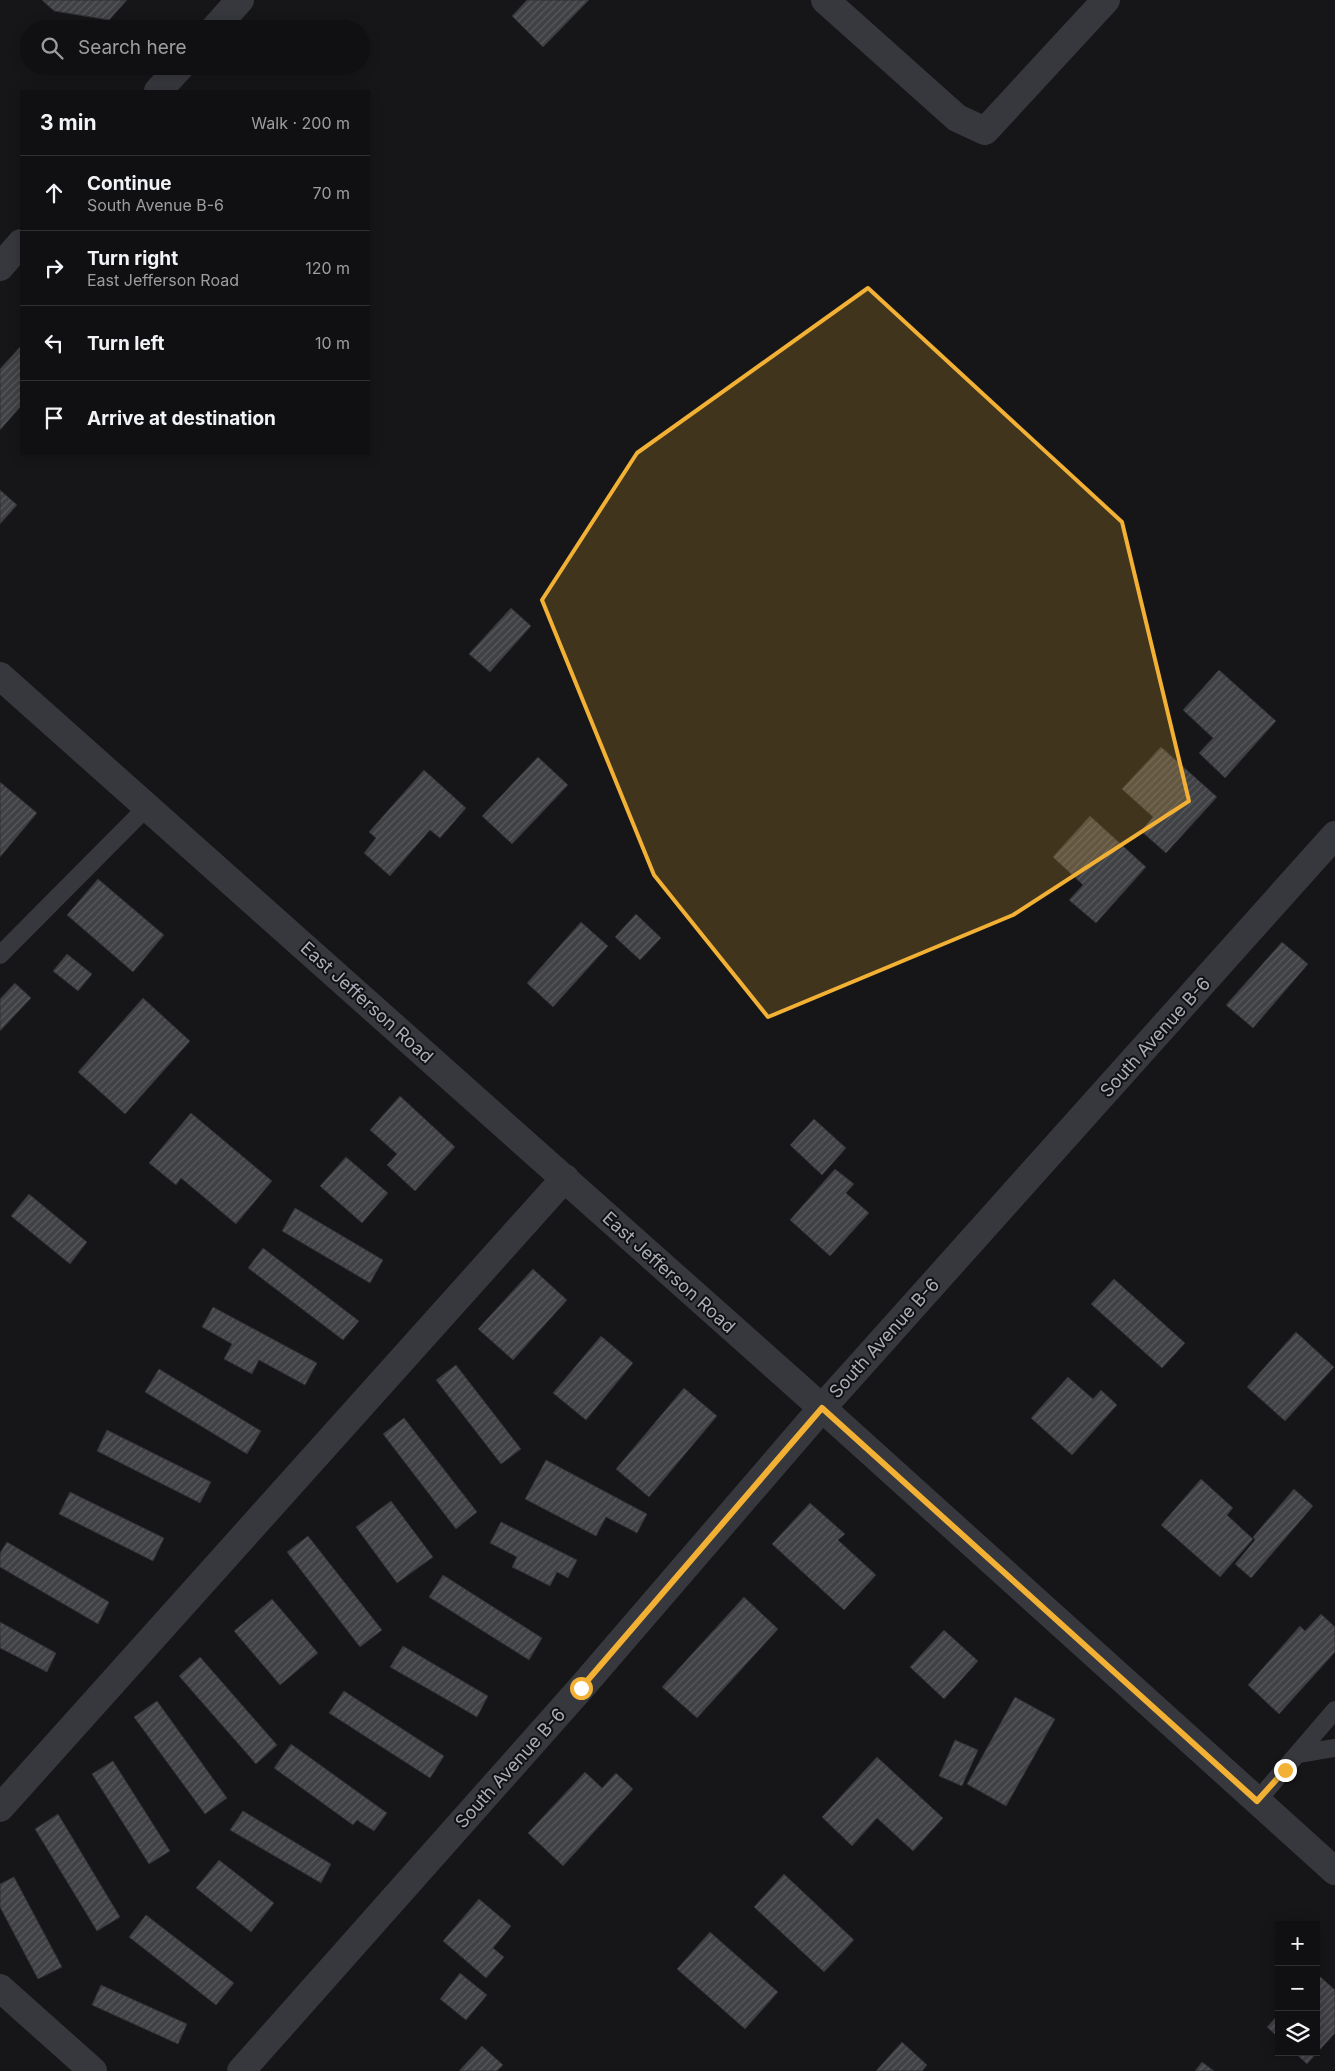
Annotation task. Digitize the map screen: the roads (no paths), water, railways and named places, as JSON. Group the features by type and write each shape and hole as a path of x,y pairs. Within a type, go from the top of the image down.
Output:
{"street":[{"path":"222,20 240,0"},
{"path":"824,0 957,118 985,131 1106,0"},
{"path":"159,90 172,75"},
{"path":"0,267 20,244"},
{"name":"East Jefferson Road","path":"0,676 822,1408 1335,1871"},
{"name":"South Avenue B-6","path":"241,2071 581,1688 822,1408 1332,844"},
{"path":"0,1808 565,1178"},
{"path":"0,1988 93,2071"}],"lane":[{"path":"0,954 147,806"},
{"path":"1257,1801 1335,1710"},
{"path":"1298,1754 1335,1748"}]}
